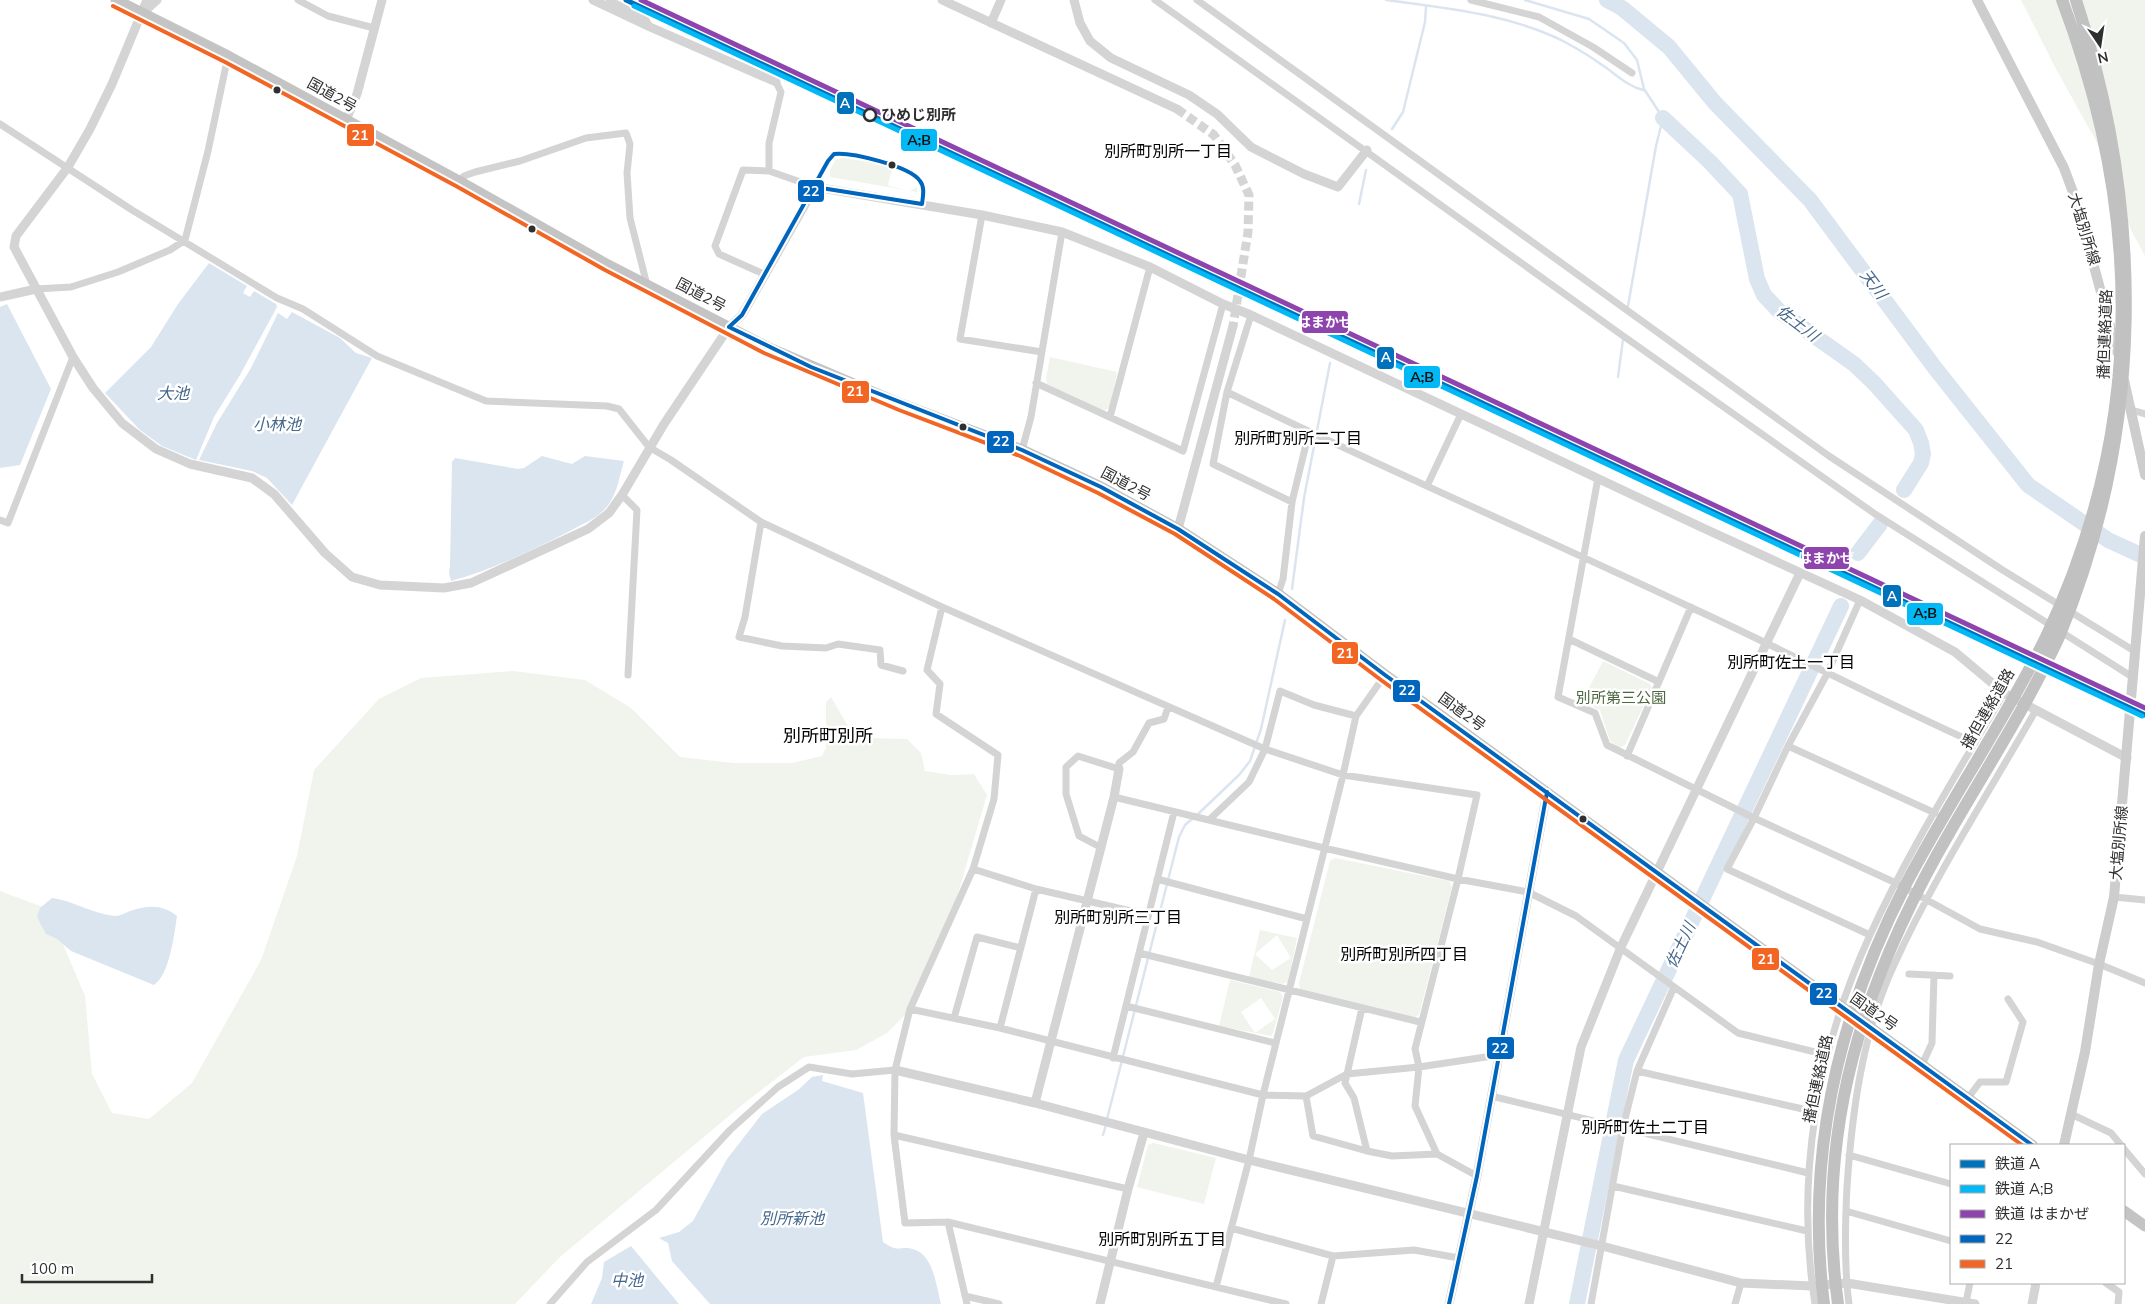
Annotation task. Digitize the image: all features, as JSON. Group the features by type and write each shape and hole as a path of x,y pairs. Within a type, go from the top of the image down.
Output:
{"highway":[{"name":"国道2号","path":"116,0 228,56 459,181 608,265 648,284 766,347 901,404 1022,450 1101,487 1178,529 1278,594 1385,675 2031,1144"},
{"name":"播但連絡道路","path":"1824,1304 1818,1226 1819,1178 1823,1135 1837,1062 1857,993 1880,937 1907,882 2020,687 2047,634 2085,543 2104,473 2113,430 2119,386 2123,308 2117,205 2099,116 2084,59 2062,0"},
{"name":"播但連絡道路","path":"1838,1304 1832,1226 1836,1136 1855,1046 1870,997 1892,942 1918,888 2031,693 2082,587 2098,546 2117,476 2131,402 2136,306 2135,257 2130,198 2112,113 2096,54 2076,0"},
{"path":"2125,1212 2145,1226"}],"main road":[{"name":"大塩別所線","path":"1977,0 2064,168 2077,203 2132,410 2145,475"},
{"name":"大塩別所線","path":"2064,1144 2085,1052 2099,964 2114,896 2145,539"}],"street":[{"path":"147,0 112,84 90,129 68,167 16,236 14,247 72,356 93,388 122,423 156,449 190,464 252,478 274,494 325,553 352,577 380,585 444,588 470,583 588,529 609,513 622,495 649,448 729,327 742,315 815,187"},
{"path":"142,14 157,0"},
{"path":"298,0 328,16 374,28"},
{"path":"346,120 357,94 382,0"},
{"path":"593,0 776,82 781,92 769,143 769,171"},
{"path":"609,0 645,18 650,27"},
{"path":"942,0 1177,109"},
{"path":"991,23 1002,0"},
{"path":"1074,0 1080,23 1090,41 1111,58 1189,94 1217,114 1251,147 1304,174 1338,187 1367,150"},
{"path":"1156,0 1619,333 1875,514 2134,678"},
{"path":"1197,0 1829,456 2001,569 2136,652"},
{"path":"1472,0 1539,17 1593,47 1632,73"},
{"path":"0,296 36,289 71,287 118,272 170,250 184,240 208,151 228,56"},
{"path":"0,124 132,210 277,298 303,309 377,356 486,401 607,406 619,409 649,448 671,460 761,522 942,607 1265,749 1343,775 1477,795 1458,879 1420,1022 1415,1049 1419,1066 1415,1106 1437,1154"},
{"path":"459,181 464,176 475,172 520,161 586,138 626,133 630,144 627,173 630,218 648,284"},
{"path":"766,275 719,254 714,246 743,170 769,171 815,187 982,215 1062,232 1150,267 1223,304 1251,315 1860,600 1955,652 2004,693 2127,758"},
{"path":"982,215 960,339 1042,352"},
{"path":"1022,450 1031,417 1062,232"},
{"path":"1110,417 1150,267"},
{"path":"1036,383 1183,451 1223,304"},
{"path":"1251,315 1227,392 1212,464 1292,502"},
{"path":"1178,529 1233,326"},
{"path":"0,520 8,523 72,356"},
{"path":"1227,392 1314,434 1692,607 1826,674 1975,743"},
{"path":"2132,410 2145,414"},
{"path":"1427,486 1461,414"},
{"path":"1278,594 1283,579 1292,502 1314,434"},
{"path":"1598,478 1582,557 1558,697 1595,713 1607,746 1751,816 1896,883 1980,929 2037,942 2145,983"},
{"path":"622,495 637,510 628,675"},
{"path":"761,522 745,617 739,637 782,646 826,648 838,644 880,650 881,665 903,671"},
{"path":"1530,1304 1567,1113 1582,1048 1621,947 1800,573"},
{"path":"1860,600 1826,674 1751,816 1727,869 1870,935"},
{"path":"942,607 928,670 940,684 936,714 998,755 994,799 972,869 910,1009 895,1070 894,1135 905,1223 948,1222 1286,1304"},
{"path":"1627,756 1692,607"},
{"path":"1569,639 1659,682"},
{"path":"1216,1287 1249,1160 1263,1095 1356,716 1385,675"},
{"path":"1209,820 1249,782 1265,749 1280,691 1314,705 1356,716"},
{"path":"1815,1304 1807,1231 1808,1173 1816,1112 1827,1055 1842,1007 1870,935 1896,883 2004,693"},
{"path":"1035,1103 1114,797 1119,763 1133,752 1149,723 1164,719 1168,707"},
{"path":"1848,1304 1846,1211 1849,1155 1856,1090 1871,1028 1893,966 1926,901 2036,710"},
{"path":"1788,746 1935,813"},
{"path":"1100,847 1079,836 1066,794 1066,767 1078,756 1119,769"},
{"path":"1449,1304 1477,1176 1546,792"},
{"path":"1114,797 1458,879 1528,892 1576,916 1738,1032 1827,1055"},
{"path":"1113,1058 1174,812"},
{"path":"972,869 1036,889 1148,915"},
{"path":"1157,879 1307,919"},
{"path":"1000,1028 1036,889"},
{"path":"2114,896 2145,900"},
{"path":"954,1018 977,937 1021,948"},
{"path":"1139,953 1420,1022"},
{"path":"1909,974 1950,976"},
{"path":"1922,1065 1932,1043 1934,975"},
{"path":"1591,1304 1594,1245 1613,1186 1616,1125 1672,985"},
{"path":"1968,1098 1980,1082 2006,1082 2023,1022 2008,999"},
{"path":"1126,1006 1276,1043"},
{"path":"1362,1008 1346,1082 1354,1098 1366,1151"},
{"path":"910,1009 1000,1028 1263,1095 1306,1096 1347,1074 1499,1055"},
{"path":"550,1304 587,1262 656,1210 730,1130 778,1087 809,1067 852,1074 895,1070 1035,1103 1249,1160 1468,1213 1740,1283 1812,1286 1847,1283 1971,1303 1970,1284"},
{"path":"1637,1071 1816,1112"},
{"path":"1306,1096 1313,1136 1366,1151 1392,1156 1437,1154 1477,1176"},
{"path":"1491,1096 1808,1173"},
{"path":"2071,1114 2111,1133 2120,1144"},
{"path":"1100,1304 1128,1189 1144,1133"},
{"path":"894,1135 1128,1189"},
{"path":"2125,1150 2145,1174"},
{"path":"1849,1155 1950,1184"},
{"path":"1613,1186 1807,1231"},
{"path":"1846,1211 1950,1242"},
{"path":"948,1222 966,1300 999,1304"},
{"path":"1231,1228 1333,1256 1414,1250 1459,1258"},
{"path":"1321,1304 1333,1256"},
{"path":"1735,1304 1740,1283"},
{"path":"2032,1304 2036,1284"},
{"path":"2107,1284 2119,1292 2118,1304"}],"green space":[{"path":"2021,0 2145,0 2145,256 2131,230 2110,166 2056,69"},
{"path":"845,157 876,162 892,170 889,186 907,190 830,177 830,170 835,160"},
{"path":"917,187 917,192 910,191"},
{"path":"1050,357 1117,372 1110,407 1104,411 1047,384 1046,378"},
{"name":"別所第三公園","path":"1603,661 1650,684 1652,688 1625,745 1619,748 1610,741 1600,710 1581,703"},
{"path":"513,671 585,680 631,708 680,757 733,763 792,763 822,756 826,748 826,702 831,697 851,731 865,738 907,739 921,753 925,771 951,775 974,774 987,795 946,934 915,1005 887,1033 856,1050 804,1057 747,1101 560,1257 515,1304 0,1304 0,891 48,909 85,996 92,1074 112,1113 149,1119 192,1083 261,960 297,856 314,770 379,699 421,678"},
{"path":"1335,858 1449,881 1452,887 1419,1015 1413,1018 1300,989 1299,983 1330,861"},
{"path":"1260,930 1297,938 1288,982 1282,984 1249,977","holes":["1277,935 1291,958 1272,970 1255,954"]},
{"path":"1230,980 1280,992 1283,997 1271,1036 1255,1033 1219,1026","holes":["1261,998 1275,1019 1255,1033 1241,1012"]},
{"path":"1153,1143 1216,1158 1204,1204 1137,1187 1148,1145"}],"water":[{"name":"大池","path":"209,263 247,286 243,293 250,297 254,291 276,304 277,307 240,375 214,417 196,460 162,446 140,430 105,393 151,347 178,304"},
{"path":"7,304 51,389 20,465 0,468 0,307"},
{"name":"小林池","path":"292,312 340,338 356,353 372,358 292,505 267,478 252,471 199,460 217,423 251,368 278,313 287,319"},
{"path":"542,456 572,464 585,456 624,461 617,487 608,505 600,514 568,532 496,566 451,581 449,573 452,462 455,458 518,469 524,468"},
{"path":"52,898 99,913 115,916 149,907 166,909 172,912 177,916 173,943 168,963 159,980 154,985 71,951 57,939 46,934 37,917 40,908"},
{"name":"別所新池","path":"823,1075 822,1081 863,1093 883,1242 893,1248 913,1249 920,1252 926,1258 933,1272 941,1304 710,1304 672,1261 668,1243 659,1238 679,1232 693,1221 727,1159 762,1114 798,1090 812,1077"},
{"name":"中池","path":"631,1246 679,1304 591,1304 602,1278 604,1262"}],"waterway":[{"path":"1386,0 1476,13 1521,24 1578,49 1627,83 1643,90"},
{"name":"佐土川","path":"1525,0 1589,19 1624,43 1637,60 1644,89 1663,118 1656,146 1628,306"},
{"name":"天川","path":"1607,0 1622,8 1669,47 1715,103 1810,200 1935,368 2028,485 2108,540 2145,557"},
{"path":"1392,129 1403,112 1425,22 1426,7"},
{"name":"佐土川","path":"1663,118 1710,162 1740,194 1757,279 1764,295 1779,311 1854,364 1874,383 1916,430 1923,454 1921,463 1904,490"},
{"path":"1359,204 1366,170"},
{"path":"1618,377 1623,339"},
{"path":"1292,589 1304,498 1330,363"},
{"name":"佐土川","path":"1858,553 1880,524"},
{"name":"佐土川","path":"1577,1304 1626,1060 1841,606"},
{"path":"1197,815 1239,775 1250,761 1261,729 1285,620"},
{"path":"1107,1119 1179,837 1185,825 1192,819"},
{"path":"1103,1135 1106,1125"}],"tunnel":[{"path":"1177,109 1214,135 1235,165 1249,195 1248,232 1233,326"}],"rail line":[{"name":"A","path":"626,0 2145,715"},
{"name":"はまかぜ","path":"641,0 2145,708"},
{"name":"A;B","path":"634,6 2142,716"}],"transit line":[{"name":"21","path":"113,6 225,62 456,186 605,270 764,353 899,410 1020,456 1098,493 1175,534 1274,599 1381,680 2021,1144"},
{"name":"22","path":"729,327 742,315 828,161 834,154 853,155 880,161 914,175 923,186 922,204"},
{"name":"22","path":"815,187 922,204"},
{"name":"22","path":"729,327 811,367 1022,450 1101,487 1178,529 1278,594 1385,675 2031,1144"},
{"name":"22","path":"1449,1304 1477,1176 1547,792"}],"place":[{"name":"ひめじ別所","path":"870,115"}],"district":[{"name":"別所町別所一丁目","path":"1168,151"},
{"name":"別所町別所二丁目","path":"1298,438"},
{"name":"別所町佐土一丁目","path":"1791,662"},
{"name":"別所町別所","path":"828,736"},
{"name":"別所町別所三丁目","path":"1118,917"},
{"name":"別所町別所四丁目","path":"1404,954"},
{"name":"別所町佐土二丁目","path":"1645,1127"},
{"name":"別所町別所五丁目","path":"1162,1239"}]}
